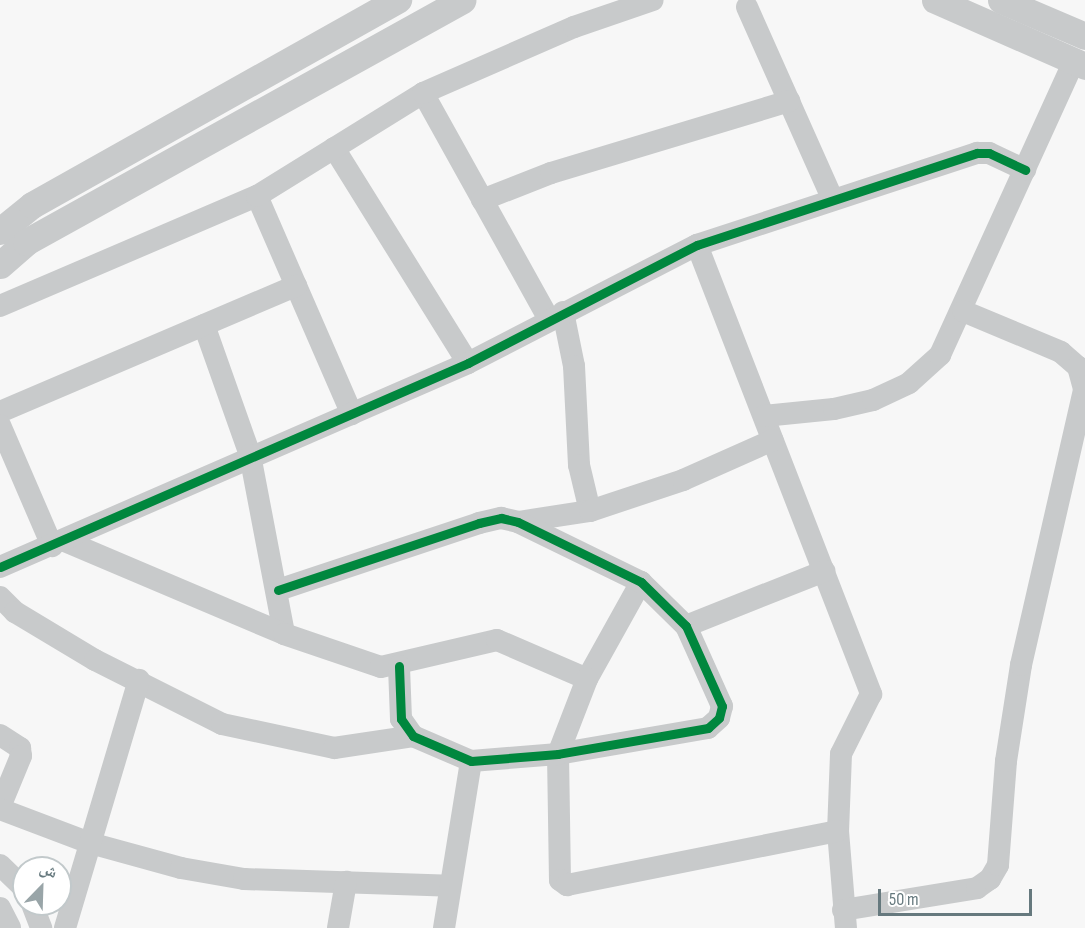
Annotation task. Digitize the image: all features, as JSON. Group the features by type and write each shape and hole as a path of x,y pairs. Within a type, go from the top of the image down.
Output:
{"street":[{"path":"3,239 32,205 398,0"},
{"path":"3,239 462,0"},
{"path":"0,306 257,196 423,93 574,27 653,0"},
{"path":"764,416 854,406 900,388 926,371 940,355 963,311 1025,170 1079,64 935,0"},
{"path":"1001,0 1085,36"},
{"path":"747,7 834,200"},
{"path":"423,93 482,200 556,316 574,366 579,465 590,511"},
{"path":"482,200 551,173 789,101"},
{"path":"334,148 468,363"},
{"path":"0,567 59,544 250,455 352,414 468,363 697,245 982,152 1025,170"},
{"path":"257,196 352,414"},
{"path":"697,245 871,694 841,754 838,831 844,919 905,897 976,888 990,879 998,865 1006,761 1021,665 1084,389 1078,367 1061,352 963,311"},
{"path":"0,412 296,286"},
{"path":"204,325 250,455 278,590 284,634"},
{"path":"0,424 59,544 284,634 381,667 399,666 497,640 587,679"},
{"path":"518,522 590,511 683,480 773,440"},
{"path":"278,590 479,523 501,518 518,522 641,582 686,626 722,706 713,726 558,754 471,761 413,736 401,719 399,666"},
{"path":"686,626 824,571"},
{"path":"641,582 587,679 558,754 558,875 567,885 838,831"},
{"path":"0,597 15,612 95,660 139,680 222,724 273,737 334,748 413,736"},
{"path":"64,928 139,680"},
{"path":"0,735 20,748 21,756 0,808 90,843 181,868 244,879 450,886"},
{"path":"444,928 471,761"},
{"path":"0,865 12,876"},
{"path":"338,928 346,882"},
{"path":"0,908 10,928"}],"cycle path":[{"path":"0,567 468,363 697,245 977,153 989,153 1025,170"},
{"path":"278,590 479,523 501,518 518,522 641,582 686,626 722,706 719,718 708,728 558,754 471,761 413,736 401,719 399,666"}]}
